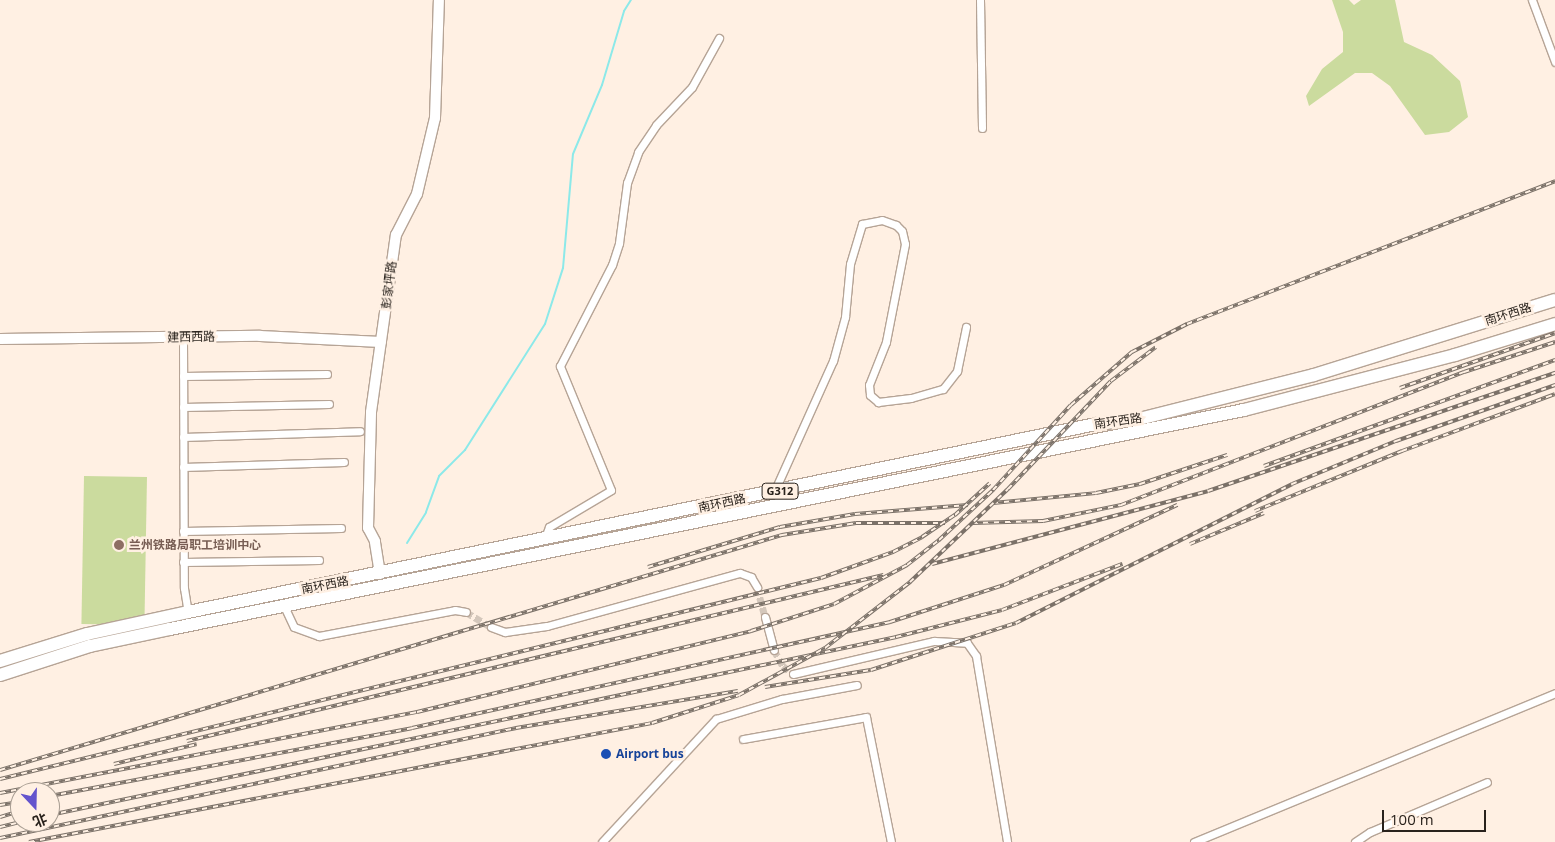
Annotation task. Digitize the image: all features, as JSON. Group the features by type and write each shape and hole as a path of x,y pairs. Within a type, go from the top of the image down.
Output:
{"highway":[{"name":"南环西路","path":"0,676 90,646 189,618 380,574 1096,424 1148,417 1314,375 1555,300"},
{"name":"南环西路","path":"0,661 87,634 284,606 1207,418 1455,356 1555,324"}],"street":[{"name":"彭家坪路","path":"380,574 375,541 368,528 367,490 371,412 396,235 417,194 435,118 439,0"},
{"path":"980,0 982,128"},
{"path":"1532,0 1555,62"},
{"path":"544,540 549,527 610,490 560,366 612,265 619,243 627,183 638,152 656,125 692,87 719,38"},
{"path":"774,492 833,361 845,318 850,264 862,224 882,220 896,225 902,231 904,244 886,342 869,385 870,395 878,402 911,398 943,390 957,371 966,327"},
{"name":"建西西路","path":"0,339 260,336 381,342"},
{"path":"183,337 184,562 189,618"},
{"path":"183,376 328,374"},
{"path":"183,407 329,404"},
{"path":"183,437 360,431"},
{"path":"183,467 344,462"},
{"path":"184,531 341,528"},
{"path":"184,562 319,560"},
{"path":"491,627 505,632 547,626 740,573 751,577 757,587"},
{"path":"284,606 294,627 319,636 454,610 466,612"},
{"path":"765,617 774,650"},
{"path":"793,674 934,641 967,643 976,656 1007,842"},
{"path":"602,842 716,719 782,699 857,685"},
{"path":"1194,842 1555,693"},
{"path":"743,739 866,717 891,842"},
{"path":"1355,842 1370,832 1487,782"}],"green space":[{"path":"1332,0 1349,0 1354,5 1361,0 1395,0 1404,42 1432,55 1460,81 1468,117 1449,132 1425,135 1390,86 1372,73 1355,73 1309,106 1306,96 1322,69 1343,52 1343,32"},
{"path":"84,476 147,477 144,625 81,624"}],"waterway":[{"path":"407,543 426,512 439,476 465,450 545,324 563,268 573,154 602,85 624,11 631,0"}],"tunnel":[{"path":"757,587 765,617"},
{"path":"466,612 491,627"},
{"path":"774,650 783,666 793,674"}],"railway":[{"path":"0,793 417,712 751,631 834,604 907,565 939,540 993,490 1071,405 1132,352 1187,324 1555,181"},
{"path":"1400,388 1555,333"},
{"path":"972,523 1043,521 1121,505 1464,372 1555,342"},
{"path":"29,842 652,723 739,695 825,648 910,582 1008,489 1111,381 1156,347"},
{"path":"1264,466 1555,360"},
{"path":"932,564 1208,491 1555,373"},
{"path":"765,687 871,670 1016,623 1292,484 1396,441 1555,385"},
{"path":"1255,511 1402,451 1555,394"},
{"path":"993,503 1096,493 1140,484 1227,455"},
{"path":"0,779 821,578 893,552 922,537 955,515 990,483"},
{"path":"648,567 780,527 855,514 968,505"},
{"path":"60,794 412,728 890,622 1004,585 1177,505"},
{"path":"1190,544 1264,513"},
{"path":"0,770 782,535 856,523 945,523"},
{"path":"60,813 896,637 1002,610 1122,564"},
{"path":"187,741 883,575"},
{"path":"0,838 516,728 738,691"},
{"path":"114,764 197,744"},
{"path":"0,805 10,804"},
{"path":"0,817 10,814"},
{"path":"0,827 10,824"}],"place":[{"name":"兰州铁路局职工培训中心","path":"119,545"},
{"name":"Airport bus","path":"606,754"}]}
